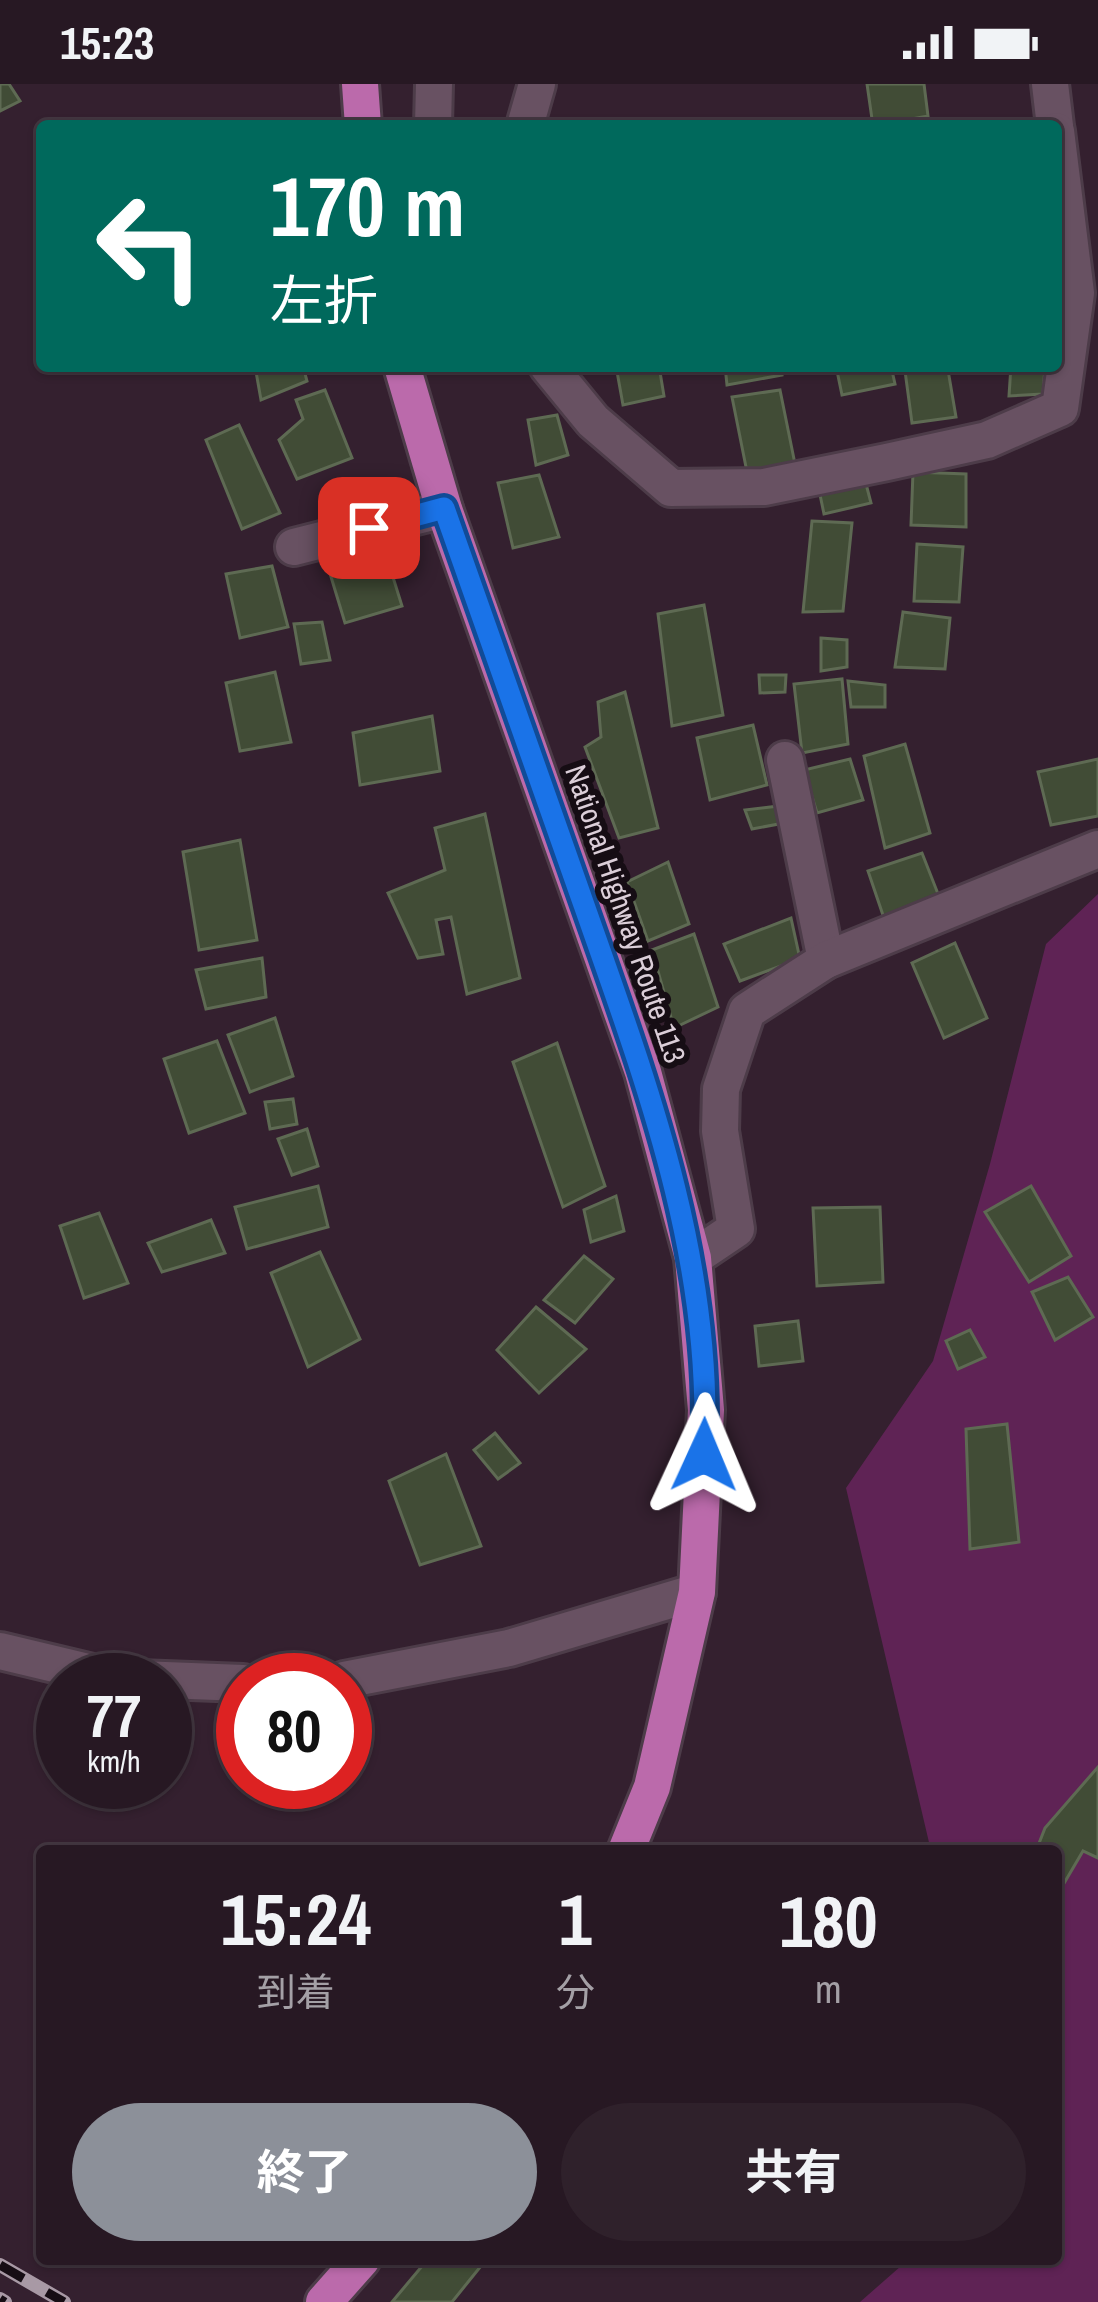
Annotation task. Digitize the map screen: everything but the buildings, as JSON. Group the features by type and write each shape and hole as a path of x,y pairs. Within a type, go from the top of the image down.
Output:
{"highway":[{"path":"360,84 363,120"},
{"name":"National Highway Route 113","path":"404,372 444,508 643,1072 693,1258 706,1410 697,1592 652,1786 628,1845"},
{"path":"324,2302 357,2265"}],"street":[{"path":"434,84 434,120"},
{"path":"527,120 537,84"},
{"path":"1050,84 1055,120"},
{"path":"553,372 593,421 671,488 764,487 988,440 1060,408 1076,292 1062,177"},
{"path":"294,547 444,508"},
{"path":"785,760 826,959"},
{"path":"693,1258 736,1229 720,1131 721,1089 747,1011 826,959 1098,849"},
{"path":"372,1675 509,1648 697,1592"},
{"path":"0,1651 113,1678 216,1682"}],"shaded area":[{"path":"1098,894 1098,2302 860,2302 902,2265 1062,2265 1062,1845 930,1845 846,1488 933,1361 1046,944"}],"railway":[{"path":"0,2265 64,2302"},
{"path":"0,2299 5,2302"}],"route":[{"path":"369,528 444,508 643,1072 693,1258 706,1410 704,1455"}]}
